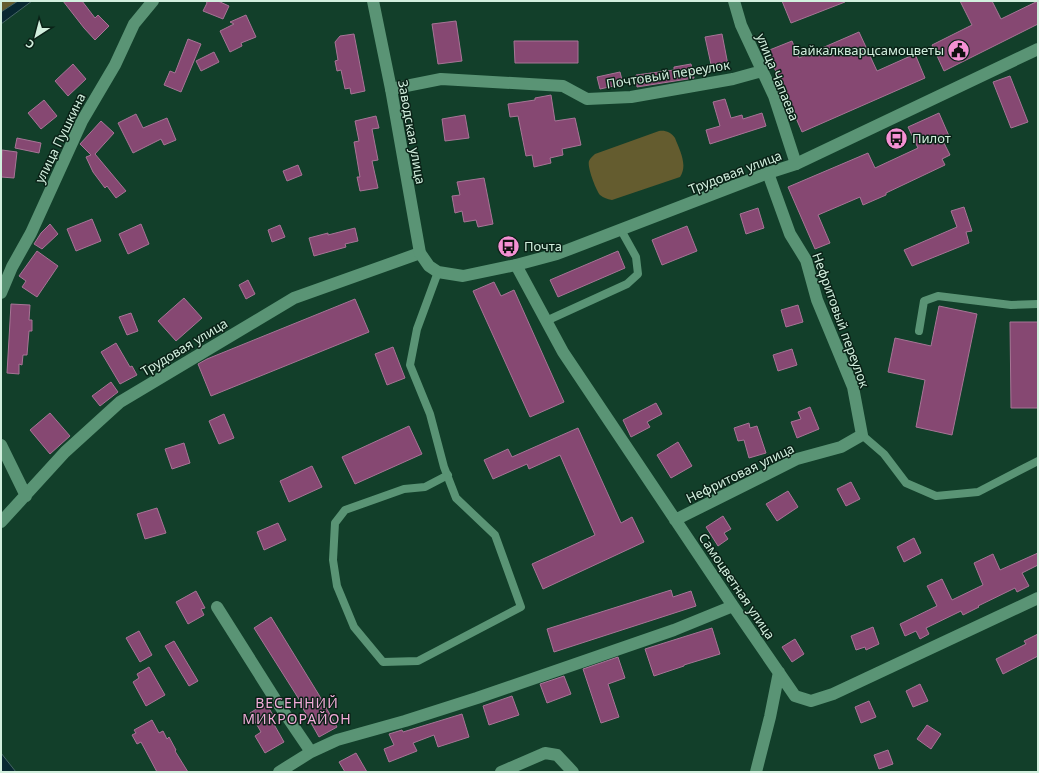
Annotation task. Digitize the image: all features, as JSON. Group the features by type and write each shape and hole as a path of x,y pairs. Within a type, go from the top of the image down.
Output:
{"street":[{"name":"улица Пушкина","path":"1,293 12,267 31,233 82,120 115,65 134,24 153,1"},
{"name":"Заводская улица","path":"373,1 391,89 420,253 433,269"},
{"name":"улица Чапаева","path":"734,1 741,25 774,96 796,164"},
{"name":"Трудовая улица","path":"433,269 463,276 516,265 557,254 768,173 796,164 1038,49"},
{"name":"Почтовый переулок","path":"391,89 441,79 563,86 587,99 631,96 733,79 762,71"},
{"name":"Нефритовый переулок","path":"768,173 790,234 806,260 817,300 853,387 862,435"},
{"name":"Трудовая улица","path":"1,522 65,452 120,402 294,298 420,253"},
{"name":"Самоцветная улица","path":"516,265 563,352 795,696 811,701 833,694 1038,598"},
{"name":"Нефритовая улица","path":"675,520 797,459 841,447 862,435"},
{"path":"1,445 26,496"},
{"path":"279,772 311,752 336,740 405,721 491,693 674,630 733,606"},
{"path":"217,607 275,699 311,752"},
{"path":"754,771 770,717 779,672"},
{"path":"500,772 545,753 557,754 573,772"}],"lane":[{"path":"546,321 627,284 638,274 636,257 621,230"},
{"path":"433,269 417,328 410,364 430,414 444,467 448,475 456,498 496,535 521,607 418,661 383,662 354,628 337,586 333,560 335,523 345,510 404,489 425,487 448,475"},
{"path":"919,331 924,301 938,296 1012,305 1038,304"},
{"path":"862,435 884,454 906,483 936,496 978,492 1038,461"}],"shaded area":[{"path":"1,1 18,1 1,12"},
{"path":"659,131 668,132 675,138 683,163 680,177 612,200 600,195 594,184 589,168 589,161 591,158 595,154"}],"water":[{"path":"18,1 32,1 1,24 1,12"},
{"path":"1,753 16,772 1,772"}],"building":[{"path":"63,1 82,1 95,18 98,15 109,26 95,40"},
{"path":"206,1 218,1 229,6 223,19 203,11 207,3"},
{"path":"782,1 845,1 845,2 791,23"},
{"path":"960,1 992,1 1001,19 1038,1 1038,24 944,71 932,45 972,25"},
{"path":"246,15 256,37 241,43 242,46 230,52 220,31 234,24 230,22"},
{"path":"456,21 462,61 438,64 432,24"},
{"path":"859,32 877,71 915,54 925,78 802,132 767,51 792,41 799,58"},
{"path":"354,34 365,91 351,94 350,88 345,89 341,70 337,71 335,61 338,60 335,42 340,36"},
{"path":"722,34 728,65 712,69 705,37"},
{"path":"188,39 201,44 181,92 164,85 170,71 175,73"},
{"path":"514,41 578,41 578,63 515,63"},
{"path":"214,52 219,62 201,71 196,61"},
{"path":"73,64 86,79 68,96 55,81"},
{"path":"691,64 694,78 637,87 636,75 674,70 674,67"},
{"path":"620,72 623,84 600,89 597,77"},
{"path":"1010,76 1028,122 1011,128 993,82"},
{"path":"551,95 555,121 575,118 581,145 562,149 563,155 550,158 551,163 534,167 532,155 526,156 518,116 510,117 508,104 535,100 535,98"},
{"path":"725,99 731,118 742,115 743,119 762,113 766,126 710,144 706,130 720,126 713,102"},
{"path":"44,100 57,116 41,129 28,113"},
{"path":"939,113 949,136 942,139 950,155 942,159 945,165 863,205 860,197 818,215 830,243 815,249 788,187 868,153 875,168 918,148 908,127"},
{"path":"136,114 143,128 167,118 176,140 164,145 161,139 133,153 118,123"},
{"path":"465,115 469,138 445,141 442,119"},
{"path":"376,116 379,128 372,129 378,160 372,161 378,188 360,191 357,177 360,177 354,142 359,141 355,121"},
{"path":"101,121 114,133 95,154 126,191 116,198 107,186 105,188 93,172 86,157 91,155 80,144"},
{"path":"17,138 41,143 39,153 15,148"},
{"path":"2,150 17,152 14,178 1,177"},
{"path":"298,165 302,175 287,181 283,171"},
{"path":"484,178 493,224 478,227 476,220 464,222 462,211 455,213 452,196 460,195 457,182"},
{"path":"964,207 972,231 966,232 969,243 912,266 904,250 957,227 951,211"},
{"path":"758,208 764,228 746,234 740,214"},
{"path":"92,219 101,241 76,251 67,229"},
{"path":"50,224 58,234 42,249 34,244 41,233"},
{"path":"141,224 149,244 128,254 119,234"},
{"path":"280,225 285,237 272,242 268,230"},
{"path":"687,226 697,251 662,265 652,240"},
{"path":"355,228 358,241 345,244 346,247 314,256 309,238"},
{"path":"37,251 58,266 37,297 22,287 26,281 19,276"},
{"path":"618,251 625,268 558,297 550,280"},
{"path":"248,280 255,294 246,299 239,285"},
{"path":"494,282 501,296 514,290 564,402 530,417 473,291"},
{"path":"184,298 202,318 176,341 158,321"},
{"path":"355,299 369,332 211,396 198,364"},
{"path":"11,304 30,305 29,320 32,320 32,331 29,331 27,355 23,355 22,365 19,364 19,374 7,373"},
{"path":"798,305 803,322 786,327 781,310"},
{"path":"939,306 977,314 952,435 916,427 925,380 888,372 895,338 931,346"},
{"path":"131,313 138,331 127,335 119,317"},
{"path":"1010,322 1038,322 1038,408 1011,408"},
{"path":"116,343 130,367 132,366 137,375 120,384 101,352"},
{"path":"393,347 405,378 387,385 375,354"},
{"path":"792,349 797,365 778,371 773,355"},
{"path":"111,382 118,392 100,406 92,396"},
{"path":"656,403 662,414 647,422 650,427 631,437 623,420"},
{"path":"810,407 819,429 797,438 791,422 801,419 798,412"},
{"path":"50,413 70,436 50,454 30,430"},
{"path":"224,414 234,438 219,444 209,421"},
{"path":"749,423 750,428 757,426 766,453 749,458 744,440 738,441 734,428"},
{"path":"409,426 422,454 355,484 342,457"},
{"path":"578,428 621,523 632,517 644,542 543,589 532,564 595,535 560,455 529,469 527,464 493,479 484,460 508,449 512,457"},
{"path":"678,442 692,466 671,478 657,455"},
{"path":"184,443 190,463 172,469 165,449"},
{"path":"312,466 322,487 289,502 280,481"},
{"path":"851,482 860,499 846,506 837,489"},
{"path":"788,491 798,507 777,521 766,504"},
{"path":"157,508 166,533 145,539 137,514"},
{"path":"723,516 731,529 724,533 728,539 718,546 706,527"},
{"path":"278,523 286,540 264,550 257,532"},
{"path":"914,538 921,553 904,562 897,547"},
{"path":"1038,553 1038,565 1022,573 1029,586 1017,592 1015,588 963,615 961,611 926,628 929,634 920,639 916,631 905,636 900,624 937,606 927,586 942,579 952,600 983,585 974,563 993,554 1000,570"},
{"path":"671,590 673,597 691,591 696,606 554,652 547,629"},
{"path":"196,591 205,608 201,609 204,615 188,624 176,602"},
{"path":"271,617 337,727 319,737 301,705 302,704 254,628"},
{"path":"873,627 879,644 866,650 865,647 856,650 851,636"},
{"path":"712,628 720,654 654,676 645,649"},
{"path":"139,631 152,655 140,662 126,638"},
{"path":"1038,634 1038,656 1003,674 996,659 1026,644 1024,641"},
{"path":"795,639 804,654 792,662 782,647"},
{"path":"174,641 198,681 189,686 165,646"},
{"path":"618,657 625,678 608,684 619,717 601,723 583,669"},
{"path":"149,667 165,695 146,706 133,682 139,678 137,674"},
{"path":"564,676 571,694 547,703 540,684"},
{"path":"920,684 928,701 913,707 906,691"},
{"path":"512,696 519,715 489,725 483,706"},
{"path":"869,701 876,717 861,723 855,707"},
{"path":"266,703 274,717 271,719 284,742 265,753 255,736 261,732 250,713"},
{"path":"462,714 469,737 438,747 434,735 413,743 417,751 389,762 384,749 394,745 389,734 402,730 403,732"},
{"path":"152,720 159,733 163,731 167,739 169,737 176,750 175,751 188,772 157,772 141,742 137,744 132,735 136,733 134,730"},
{"path":"927,725 941,734 931,749 917,739"},
{"path":"888,750 893,764 879,769 874,755"},
{"path":"356,753 367,772 345,772 339,762"}],"place":[{"name":"Байкалкварцсамоцветы","path":"959,50"},
{"name":"Пилот","path":"896,138"},
{"name":"Почта","path":"509,246"}],"district":[{"name":"ВЕСЕННИЙ МИКРОРАЙОН","path":"297,710"}]}
